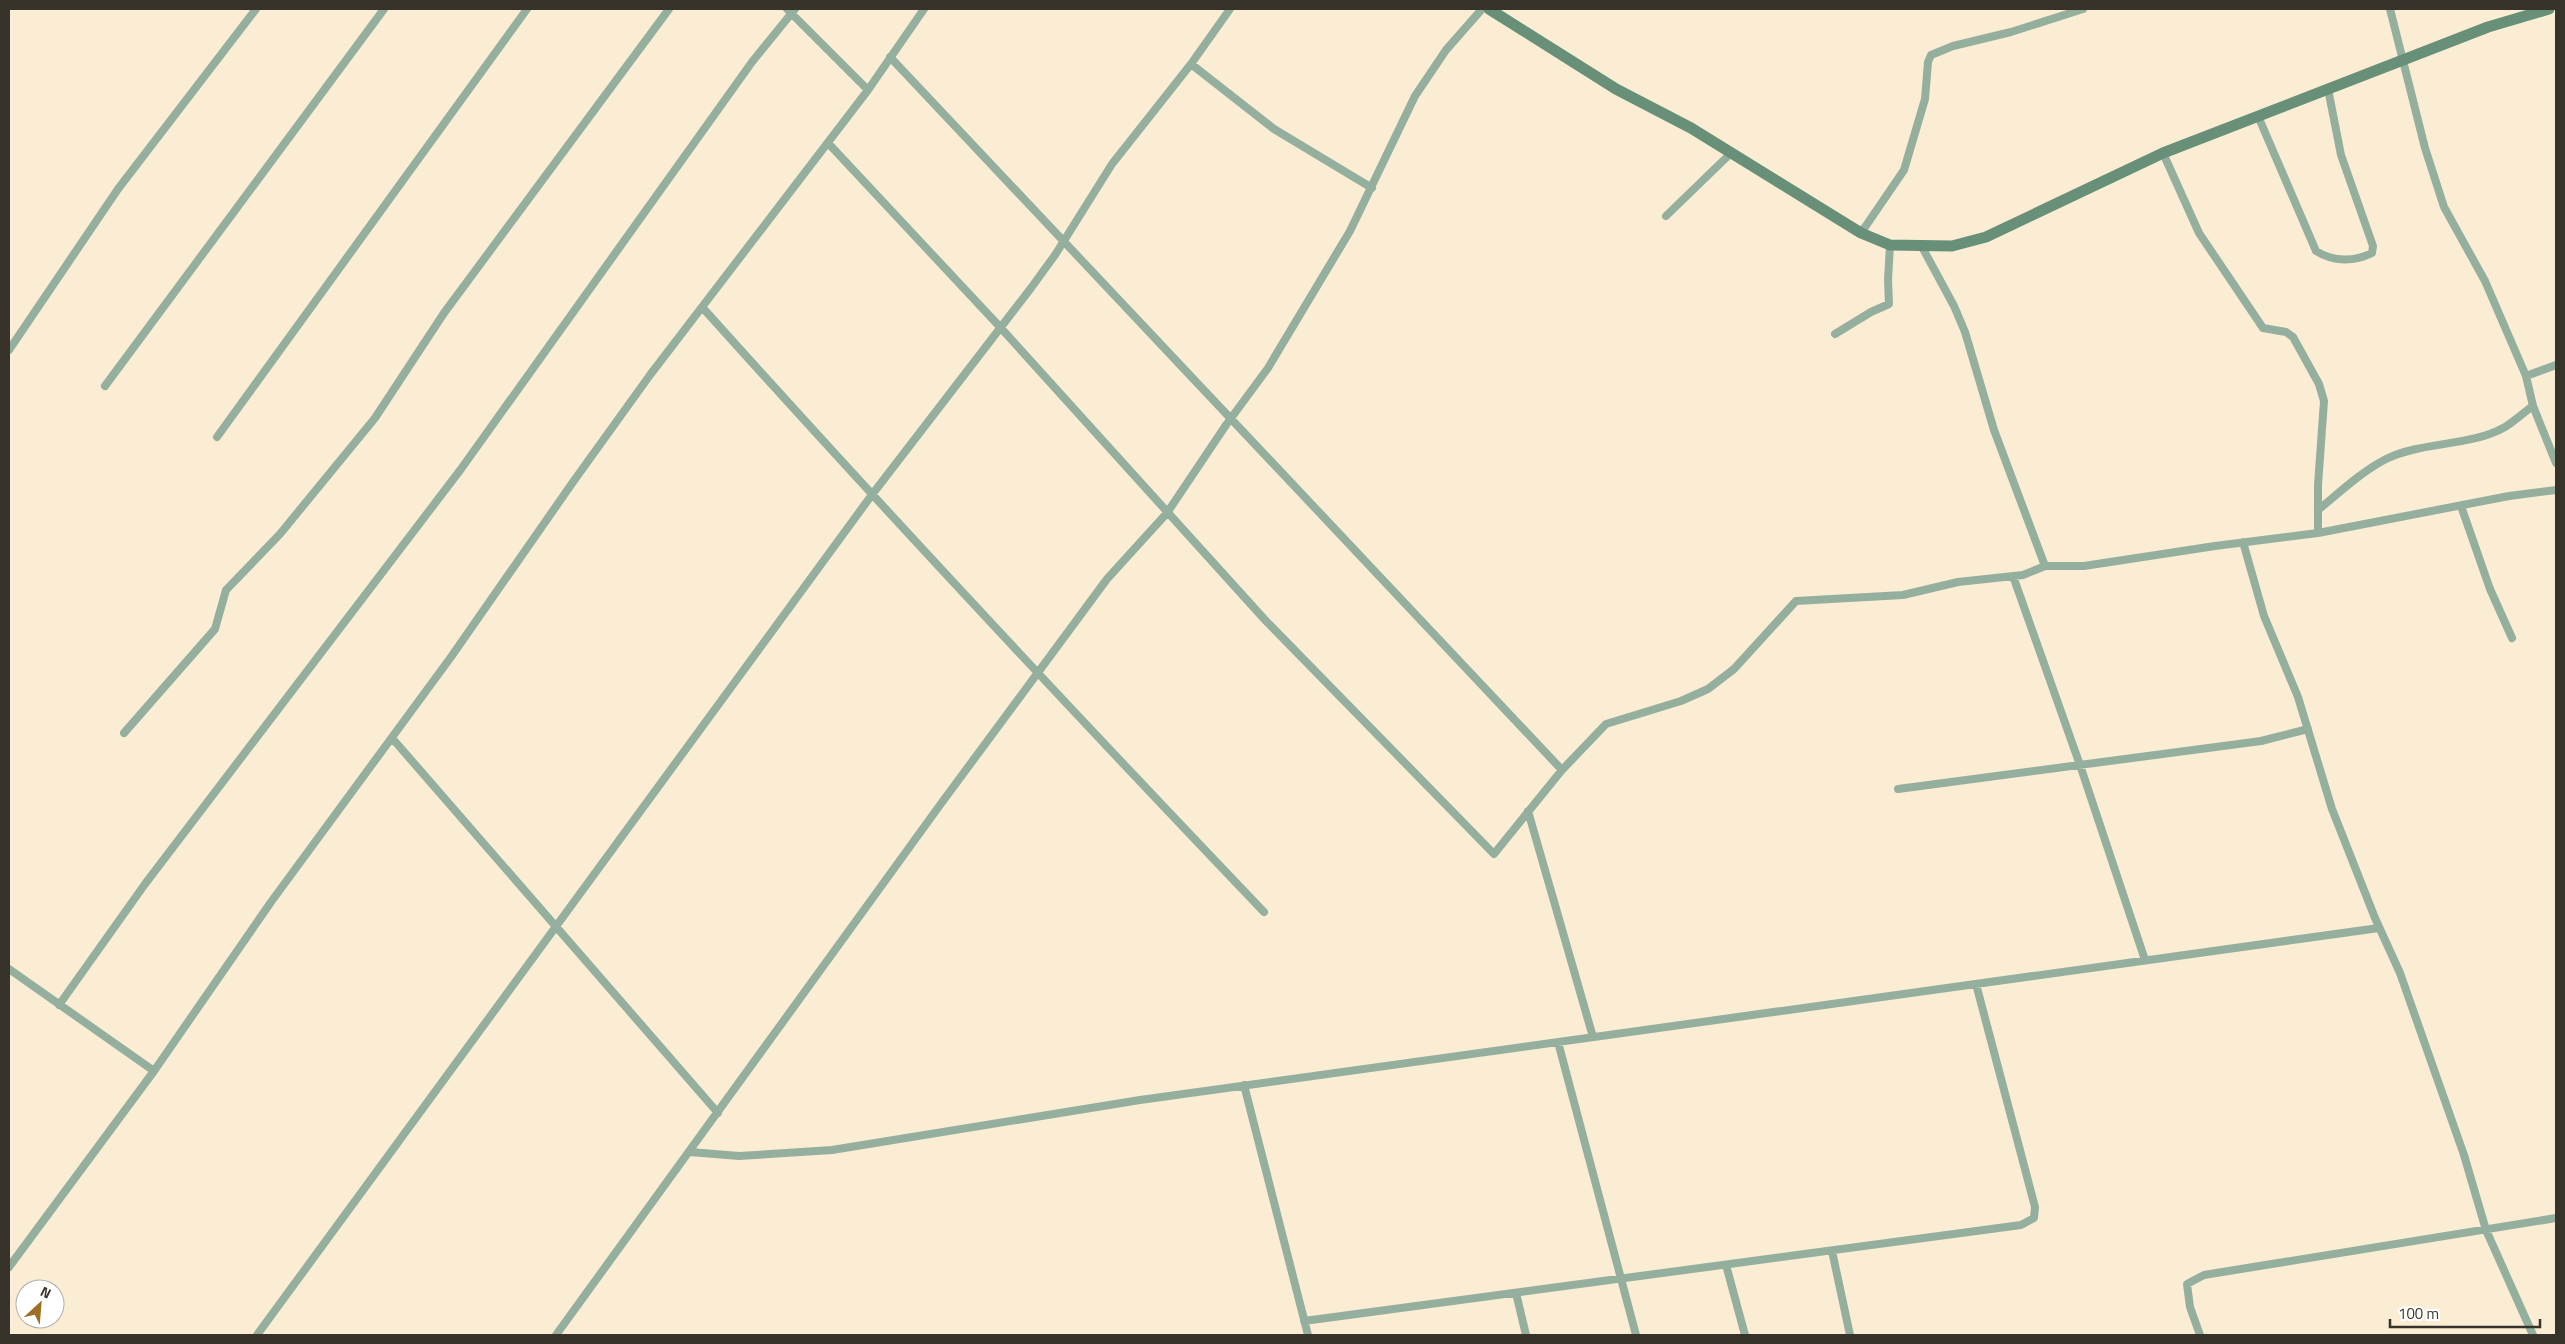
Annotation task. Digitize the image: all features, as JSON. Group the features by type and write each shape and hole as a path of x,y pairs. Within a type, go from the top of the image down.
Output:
{"street":[{"path":"9,350 118,189 256,9"},
{"path":"104,386 384,9"},
{"path":"217,437 527,9"},
{"path":"124,733 215,629 226,590 280,534 375,418 449,306 669,9"},
{"path":"9,1267 154,1071 271,902 509,576 572,482 702,307 828,144 924,9"},
{"path":"257,1335 872,496 1064,241 1112,164 1191,64 1230,9"},
{"path":"556,1335 1106,579 1167,513 1231,418 1268,368 1350,231 1414,96 1446,50 1482,9"},
{"path":"1490,9 1616,89 1691,128 1730,154 1861,233 1890,245 1952,246 1986,237 2163,154 2258,116 2488,28 2549,9"},
{"path":"1861,233 1904,170 1925,99 1928,62 1932,55 1953,46 2011,32 2084,9"},
{"path":"2390,9 2425,148 2444,207 2485,281 2526,376 2533,406 2556,463"},
{"path":"59,1004 145,884 461,469 752,62 791,11 868,90"},
{"path":"890,57 1562,770"},
{"path":"1191,64 1274,129 1372,188"},
{"path":"2258,116 2316,251 2331,258 2361,259 2372,253 2373,246 2341,155 2328,89"},
{"path":"828,144 1000,327 1266,620 1494,854 1562,770 1606,724 1681,701 1708,689 1734,669 1796,601 1903,595 1958,582 2022,575 2045,566 2084,566 2243,542 2318,533 2556,490"},
{"path":"1666,216 1730,154"},
{"path":"2163,154 2199,233 2263,328 2286,332 2292,337 2319,384 2324,400 2324,420 2318,533"},
{"path":"1835,334 1890,304 1888,280 1890,245"},
{"path":"1920,245 1954,306 1964,332 1994,430 2045,566"},
{"path":"702,307 1036,674 1264,912"},
{"path":"2526,376 2556,365"},
{"path":"2318,510 2358,477 2388,458 2438,444 2486,434 2505,427 2533,406"},
{"path":"2461,506 2490,589 2512,638"},
{"path":"2243,542 2264,616 2298,697 2332,809 2379,928 2400,973 2464,1155 2486,1230 2533,1335"},
{"path":"2013,576 2080,764 2145,960"},
{"path":"1898,789 2261,741 2308,729"},
{"path":"392,738 718,1113"},
{"path":"1528,811 1593,1037"},
{"path":"690,1152 739,1156 832,1150 1244,1085 2379,928"},
{"path":"9,969 154,1071"},
{"path":"1304,1321 2021,1225 2034,1218 2035,1207 1976,984"},
{"path":"1558,1042 1636,1335"},
{"path":"1244,1085 1308,1335"},
{"path":"2200,1335 2190,1307 2187,1284 2204,1275 2556,1218"},
{"path":"1832,1251 1850,1335"},
{"path":"1726,1265 1745,1335"},
{"path":"1516,1293 1526,1335"}]}
